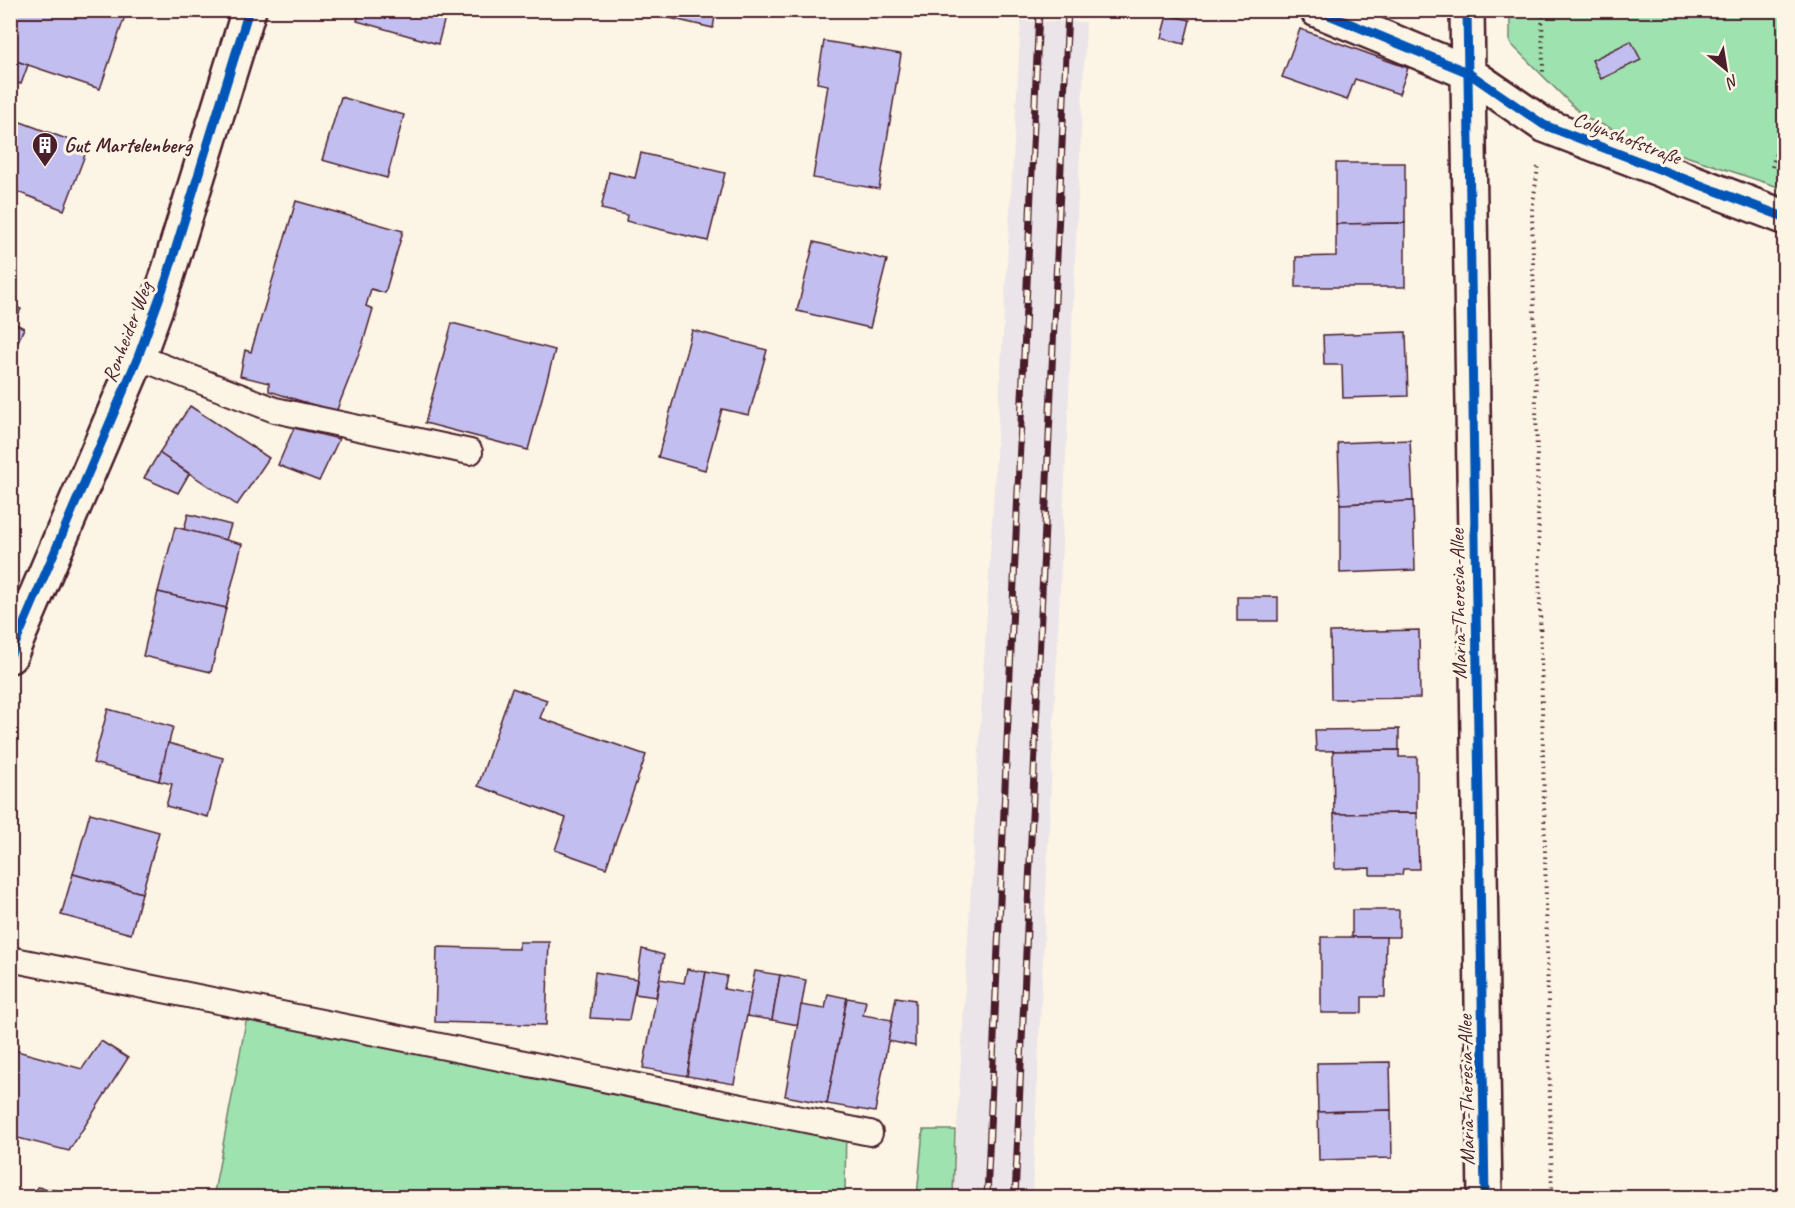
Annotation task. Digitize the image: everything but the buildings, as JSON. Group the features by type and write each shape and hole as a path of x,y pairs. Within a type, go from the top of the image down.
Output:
{"street":[{"name":"Ronheider Weg","path":"10,656 138,357 166,280 249,10"},
{"name":"Colynshofstraße","path":"1317,10 1467,72 1544,125 1785,217"},
{"name":"Maria-Theresia-Allee","path":"1467,10 1485,1197"}],"lane":[{"path":"138,357 275,410 470,452"},
{"path":"10,959 870,1133"}],"path":[{"path":"1542,10 1544,125 1532,211 1552,1197"},
{"path":"1772,169 1785,125"}],"shaded area":[{"path":"1021,21 1086,22 1032,1197 953,1198"}],"green space":[{"path":"1510,11 1784,11 1784,189 1653,145 1585,118 1510,43"},
{"path":"247,1016 846,1116 845,1197 213,1198"},
{"path":"923,1130 955,1130 953,1197 917,1197"}],"railway":[{"path":"987,1198 1039,10"},
{"path":"1015,1198 1068,10"}],"cycle path":[{"path":"10,656 138,357 166,280 249,10"},
{"path":"1317,10 1467,72 1544,125 1784,217"},
{"path":"1467,10 1485,1198"}],"place":[{"name":"Gut Martelenberg","path":"45,168"}]}
